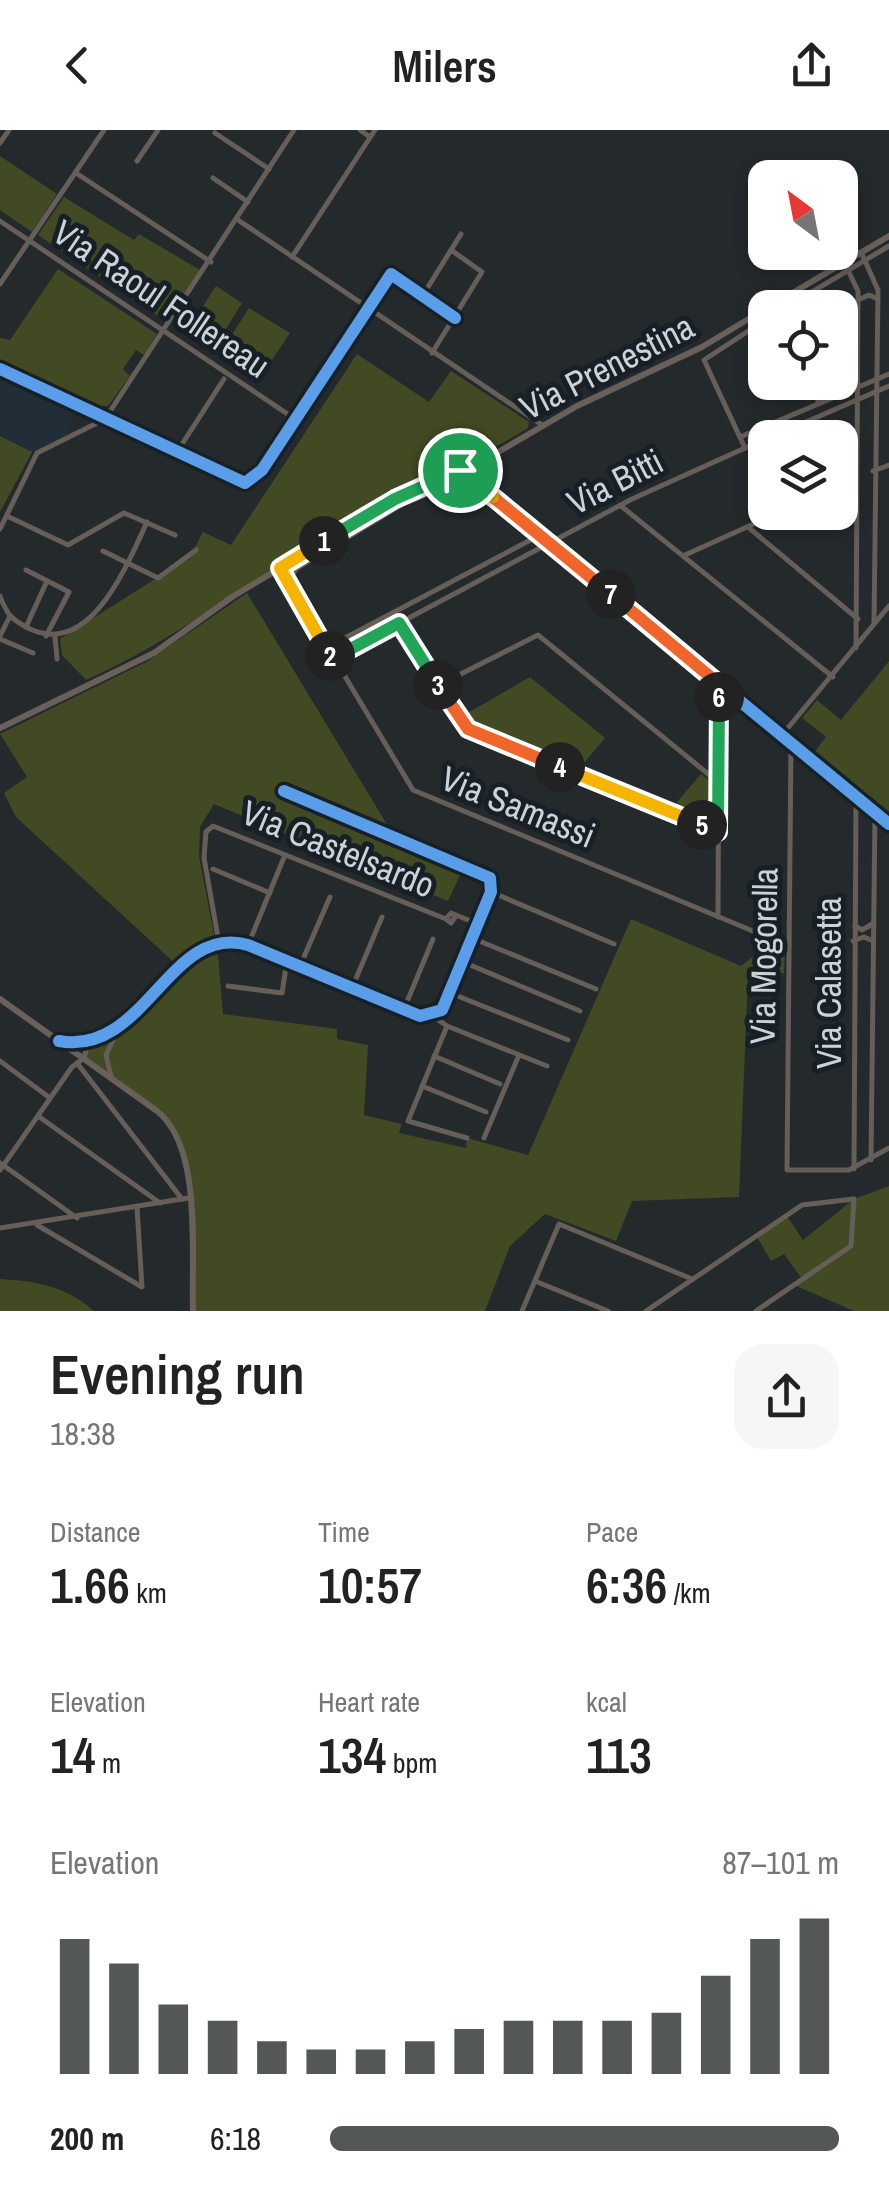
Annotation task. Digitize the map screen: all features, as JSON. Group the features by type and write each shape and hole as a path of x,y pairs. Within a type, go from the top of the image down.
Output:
{"main road":[{"name":"Via Prenestina","path":"858,258 889,236"},
{"name":"Via Prenestina","path":"801,290 838,270"},
{"name":"Via Prenestina","path":"0,728 154,653 280,568 395,499 702,347 748,319"},
{"path":"0,999 80,1060 157,1110 177,1131 184,1149 193,1311"}],"street":[{"path":"0,143 9,130"},
{"path":"138,161 158,130"},
{"path":"0,529 35,455 105,419 294,130"},
{"path":"360,130 370,137"},
{"path":"292,257 375,130"},
{"path":"0,284 102,133"},
{"path":"215,133 269,170"},
{"path":"75,172 211,262"},
{"path":"213,178 248,202"},
{"path":"238,220 543,425"},
{"name":"Via Raoul Follereau","path":"0,221 295,418"},
{"path":"422,295 461,234"},
{"path":"874,624 878,299 874,279 862,256 889,246"},
{"path":"432,352 482,273 452,250"},
{"path":"0,369 246,482 258,474 391,274 455,318"},
{"path":"808,290 824,278"},
{"path":"858,300 869,295 878,299"},
{"path":"878,335 889,330"},
{"path":"745,448 704,360 748,331"},
{"path":"858,387 889,374"},
{"path":"176,453 224,379"},
{"name":"Via Bitti","path":"810,420 889,386"},
{"path":"817,400 819,404"},
{"path":"740,438 828,400"},
{"path":"858,400 858,420"},
{"name":"Via Bitti","path":"332,659 620,506 748,447"},
{"path":"873,471 889,464"},
{"path":"460,470 889,824"},
{"path":"288,580 295,569 397,507 468,477"},
{"path":"620,506 833,677"},
{"path":"7,516 68,545 122,514 175,535"},
{"path":"0,596 9,618 55,637 108,602 147,522"},
{"path":"685,555 748,527"},
{"path":"752,530 858,619"},
{"path":"856,648 858,530"},
{"name":"Via Bitti","path":"326,648 540,535"},
{"path":"102,551 158,578 196,550"},
{"path":"858,554 866,556 874,551"},
{"path":"858,569 865,565 874,570"},
{"name":"Via Samassi","path":"280,568 413,790 789,946"},
{"path":"26,570 68,592 46,636"},
{"path":"26,626 48,581"},
{"path":"782,736 889,606"},
{"path":"9,618 0,638 33,654"},
{"path":"399,623 470,730 718,832"},
{"path":"438,685 538,635 718,782"},
{"path":"55,637 57,659"},
{"path":"718,917 719,684"},
{"name":"Via Mogorella","path":"790,743 787,1170 854,1169"},
{"path":"284,792 482,871 492,882 444,1007 433,1016"},
{"name":"Via Calasetta","path":"854,1169 856,797"},
{"name":"Via Calasetta","path":"871,1160 875,812"},
{"name":"Via Castelsardo","path":"219,943 204,858 206,830 216,826 446,919 450,913 478,924"},
{"path":"248,945 285,855"},
{"path":"213,869 270,893"},
{"path":"491,892 614,944"},
{"path":"300,966 330,896"},
{"path":"352,988 382,918"},
{"path":"853,923 862,930 874,923"},
{"path":"853,942 864,937 873,941"},
{"path":"472,938 596,989"},
{"path":"404,1009 433,940"},
{"path":"59,1041 88,1043 119,1028 192,957 219,943 248,945 404,1009 433,1016 447,1026 547,1066"},
{"path":"228,986 283,993 287,961"},
{"path":"462,962 580,1011"},
{"path":"450,993 568,1040"},
{"path":"447,1026 409,1123 467,1138"},
{"path":"93,1065 106,1057 119,1028"},
{"path":"77,1218 1,1166 80,1060 88,1043"},
{"path":"854,1048 860,1052 872,1048"},
{"path":"484,1138 519,1055"},
{"path":"434,1056 500,1084"},
{"path":"106,1057 112,1078"},
{"path":"0,1228 185,1198 80,1060"},
{"path":"1,1063 51,1098"},
{"path":"422,1086 486,1112"},
{"path":"38,1116 160,1203"},
{"path":"854,1169 889,1148"},
{"path":"646,1311 806,1203 854,1199 850,1248 758,1309"},
{"path":"36,1225 142,1287 137,1208"},
{"path":"522,1311 558,1224 692,1279"},
{"path":"535,1281 608,1311"},
{"path":"758,1309 769,1311"}],"shaded area":[{"path":"0,376 73,413 68,434 32,452 0,436"}],"green space":[{"path":"0,156 57,194 32,232 0,210"},
{"path":"64,197 134,240 139,234 200,270 166,321 38,235"},
{"path":"58,269 157,334 144,355 136,350 123,369 130,376 108,406 98,406 0,360 0,338 10,340"},
{"path":"216,286 242,303 216,345 189,328"},
{"path":"249,308 290,333 262,375 222,350"},
{"path":"357,354 429,402 451,371 529,422 528,428 365,511 193,621 86,680 62,655 60,639 190,557 203,532 231,545"},
{"path":"0,436 32,452 0,512"},
{"path":"247,593 397,841 463,869 448,901 214,804 200,827 199,856 218,955 223,1014 337,1029 337,1039 368,1045 364,1115 402,1124 399,1133 466,1148 467,1138 528,1155 631,919 741,966 771,942 785,948 784,973 748,974 739,1197 632,1201 616,1241 545,1214 510,1246 485,1311 193,1311 187,1168 169,1121 84,1058 90,1043 119,1028 180,968 16,817 4,793 27,777 0,734 148,661"},
{"path":"889,661 889,822 812,755 826,737 802,718 817,700 841,720"},
{"path":"530,677 605,738 578,770 557,758 540,756 465,725 461,717"},
{"path":"701,774 716,785 715,828 671,809"},
{"path":"889,1186 889,1311 854,1311 794,1285 802,1279 784,1254 771,1261 757,1237 787,1216 803,1240 854,1199"},
{"path":"0,1279 50,1286 94,1311 0,1311"}],"cycle path":[{"path":"0,369 245,483 262,470 391,274 455,318"},
{"path":"460,470 889,824"},
{"path":"59,1041 89,1041 114,1030 177,969 198,953 221,943 248,945 420,1016 442,1010 491,892 490,878 284,791"}],"route":[{"path":"460,470 719,684 718,832 468,729 399,623 332,659 280,568 395,499 460,470"}]}
